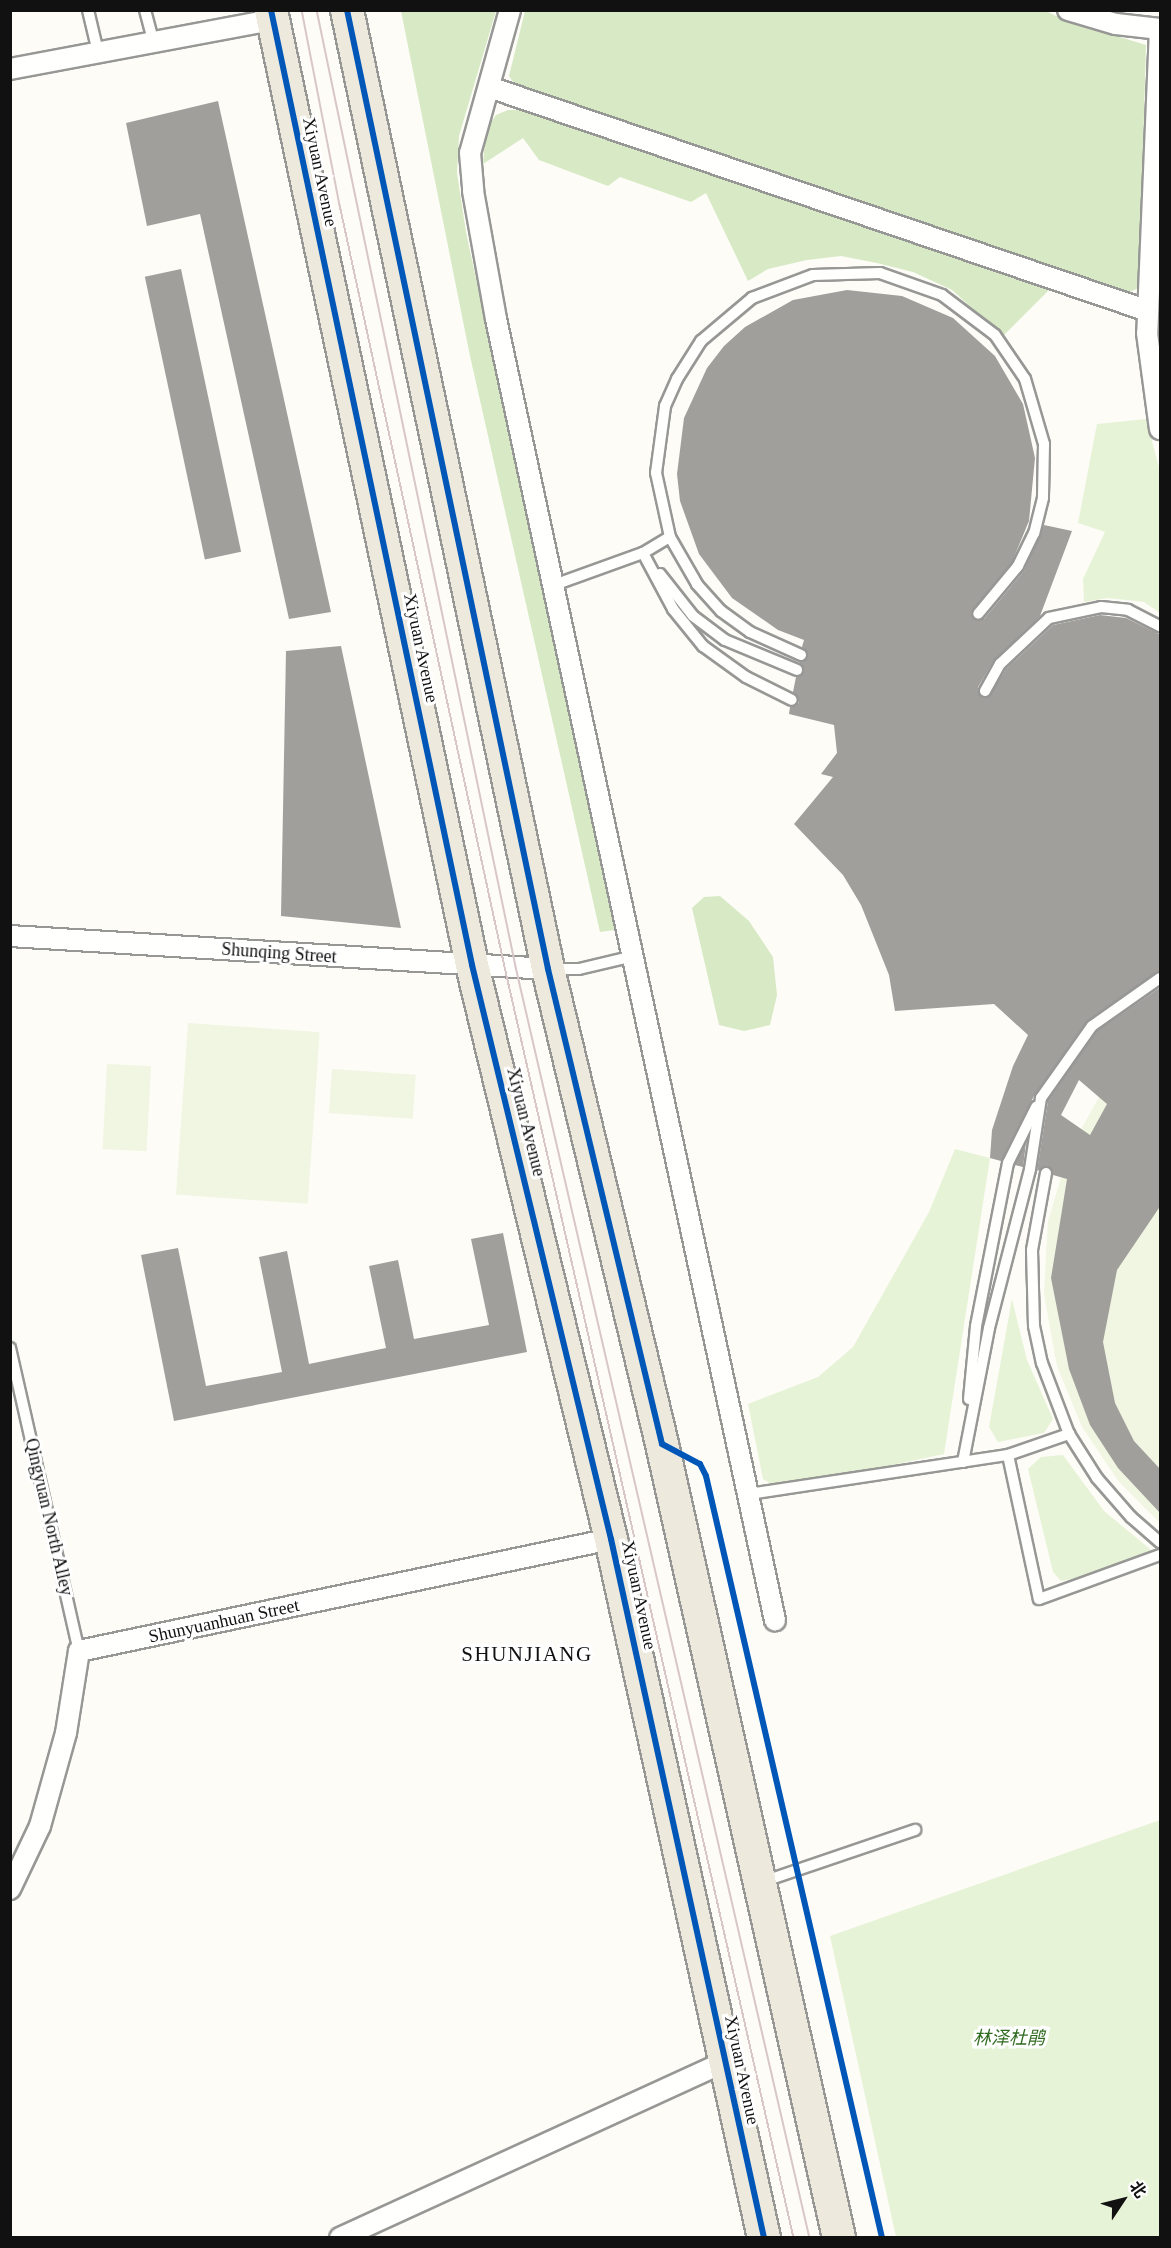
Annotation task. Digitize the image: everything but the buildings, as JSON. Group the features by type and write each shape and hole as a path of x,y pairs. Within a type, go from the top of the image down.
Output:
{"main road":[{"path":"347,10 549,969 762,1882 839,2238"},
{"name":"Xiyuan Avenue","path":"272,15 472,965 611,1539 764,2238"}],"street":[{"path":"510,10 470,153 473,191 554,585 775,1620"},
{"path":"1068,10 1116,24 1160,29 1154,311 1147,333 1161,429"},
{"path":"10,69 272,15"},
{"path":"489,87 1154,311"},
{"name":"Shunqing Street","path":"10,936 549,969"},
{"name":"Shunyuanhuan Street","path":"80,1651 611,1539"},
{"path":"10,1889 40,1826 66,1733 80,1651"},
{"path":"340,2238 725,2062"}],"lane":[{"path":"88,10 98,52"},
{"path":"145,10 153,40"},
{"path":"801,655 758,637 721,611 686,569 670,537 656,473 660,426 676,379 701,341 733,310 771,288 835,272 880,273 922,285 979,320 1008,353 1036,408 1045,462 1039,516 1018,566 991,607 978,614"},
{"path":"554,585 643,553 670,537"},
{"path":"643,553 693,616 717,634 797,670"},
{"path":"643,553 673,609 703,646 746,677 792,700"},
{"path":"985,691 1000,664 1019,640 1048,618 1101,607 1128,610 1161,626"},
{"path":"549,969 579,969 634,956"},
{"path":"963,1462 976,1326 1008,1163 1041,1098 1092,1026 1161,978"},
{"path":"963,1462 989,1328 1030,1169 1041,1098"},
{"path":"1046,1173 1034,1232 1031,1288 1042,1363 1069,1434 1097,1478 1131,1517 1161,1542"},
{"name":"Qingyuan North Alley","path":"10,1348 80,1651"},
{"path":"749,1494 1008,1455 1069,1434"},
{"path":"1008,1455 1039,1599 1161,1554"},
{"path":"762,1882 915,1830"}],"green space":[{"path":"401,11 496,11 459,136 457,173 466,232 615,930 600,932 470,356"},
{"path":"525,11 1046,11 1064,20 1146,45 1139,288 1127,293 517,88 509,76"},
{"path":"508,110 524,110 1049,290 1003,336 952,290 913,272 877,263 841,256 807,260 768,269 748,281 706,193 691,202 620,177 608,186 539,160 523,138 483,164 486,129 496,115"},
{"path":"1146,419 1160,471 1160,613 1144,602 1108,598 1084,602 1083,579 1105,532 1078,523 1097,424"},
{"path":"720,896 749,921 773,957 777,995 770,1025 744,1031 719,1025 692,908 704,897"},
{"path":"188,1023 320,1032 308,1204 176,1195"},
{"path":"1160,1029 1160,1523 1119,1482 1082,1427 1057,1366 1044,1294 1048,1221 1069,1151 1104,1088"},
{"path":"107,1064 151,1066 146,1151 103,1149"},
{"path":"332,1069 416,1075 413,1119 329,1113"},
{"path":"955,1149 990,1158 944,1454 780,1489 763,1479 748,1404 818,1377 853,1347 929,1212"},
{"path":"1012,1299 1027,1360 1053,1419 1044,1433 998,1442 989,1427"},
{"path":"1063,1455 1104,1511 1156,1554 1149,1565 1061,1581 1053,1572 1028,1469 1041,1457"},
{"name":"林泽杜鹃","path":"1160,1820 1160,2237 896,2237 830,1936"}],"tram line":[{"path":"302,10 340,205 505,967 794,2238"},
{"path":"317,10 516,967 810,2238"}],"cycle path":[{"path":"271,10 472,965 611,1539 764,2238"},
{"path":"347,10 548,969 662,1444 700,1464 706,1476 882,2238"}],"district":[{"name":"SHUNJIANG","path":"527,1654"}]}
